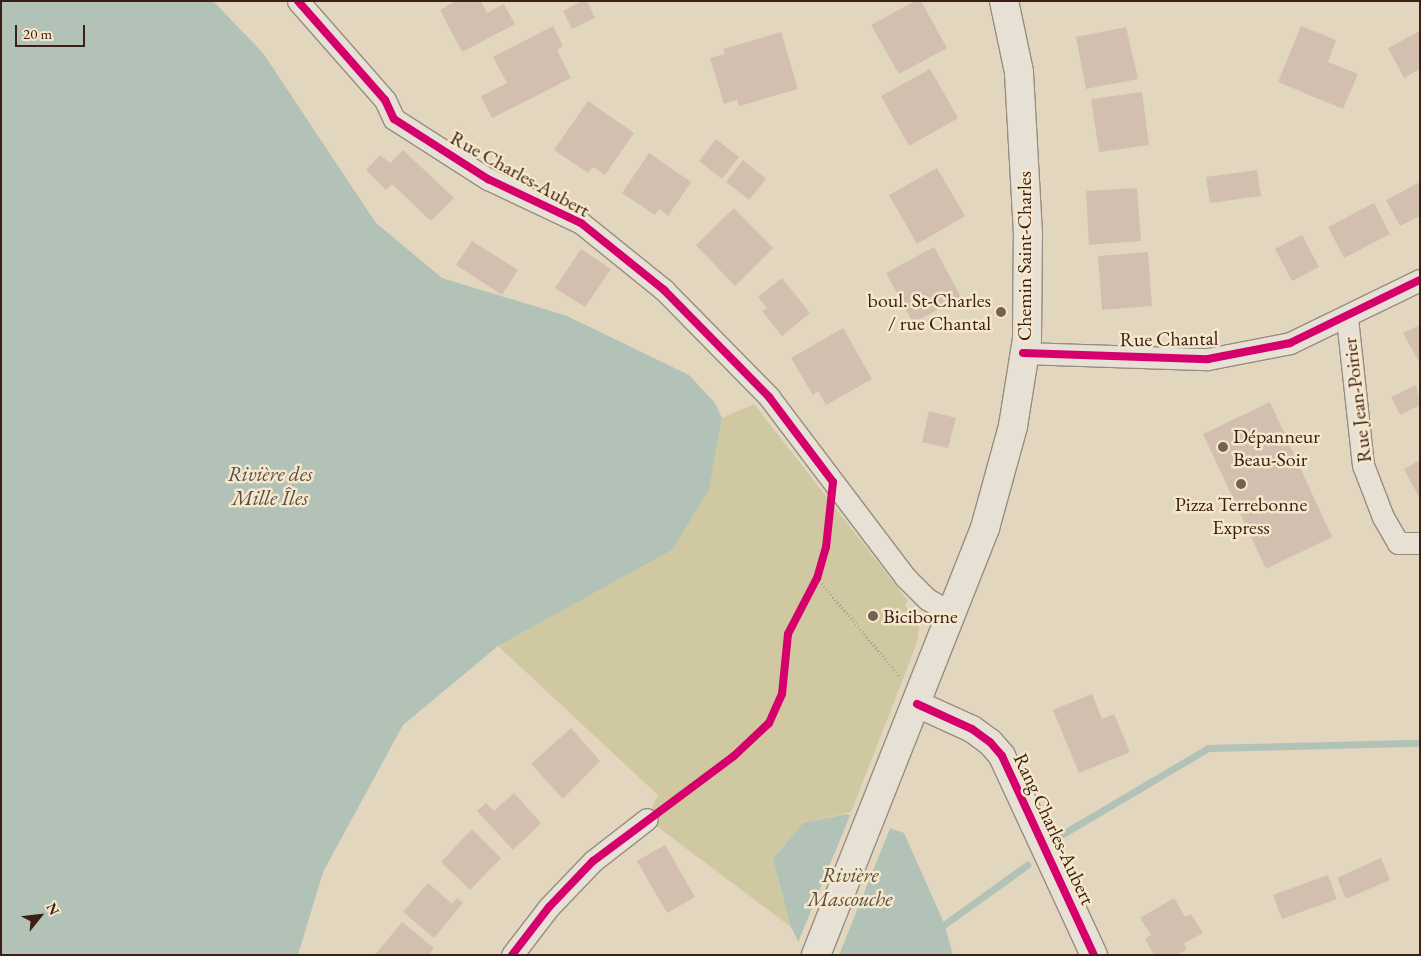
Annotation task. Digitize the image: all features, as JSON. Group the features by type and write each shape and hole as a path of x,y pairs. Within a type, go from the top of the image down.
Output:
{"main road":[{"name":"Chemin Saint-Charles","path":"816,955 898,751 911,693 952,613 994,504 1013,426 1023,353 1027,339 1026,174 1019,72 1004,1"}],"street":[{"name":"Rue Charles-Aubert","path":"298,1 385,100 394,119 488,179 581,223 664,290 769,397 910,582 927,599 952,613"},
{"name":"Rue Chantal","path":"1023,353 1208,359 1290,343 1347,318 1420,280"},
{"name":"Rue Jean-Poirier","path":"1347,318 1363,465 1383,517 1398,542 1420,543"},
{"name":"Rang Charles-Aubert","path":"911,693 972,729 990,742 1002,756 1094,955"},
{"path":"512,955 549,907 593,861 647,819"}],"path":[{"path":"817,578 911,693"}],"shaded area":[{"path":"754,404 908,601 905,605 919,627 918,639 910,661 851,812 803,823 773,859 791,927 647,819 658,795 498,646 672,550 709,490 722,418"}],"water":[{"name":"Rivière des Mille Îles","path":"1,1 213,1 263,53 376,223 442,278 567,316 689,375 715,403 722,418 709,490 672,550 498,646 403,725 323,872 298,955 1,955"},
{"name":"Rivière Mascouche","path":"846,814 904,833 944,923 953,955 805,955 791,927 773,859 803,823"}],"pier":[{"path":"851,813 891,826 839,955 802,955 797,945"}],"building":[{"path":"456,1 481,1 487,13 504,4 515,24 462,52 440,10"},
{"path":"582,1 587,1 595,18 572,29 563,11"},
{"path":"915,1 921,1 947,48 899,74 871,25"},
{"path":"553,26 563,46 557,50 571,78 492,118 481,96 507,83 493,57"},
{"path":"1301,26 1336,40 1328,62 1358,74 1343,109 1278,82"},
{"path":"1126,27 1138,79 1086,89 1076,37"},
{"path":"1420,31 1420,69 1404,78 1388,48"},
{"path":"781,32 798,89 739,106 737,100 724,104 710,58 725,54 723,49"},
{"path":"930,69 958,118 909,146 881,96"},
{"path":"1142,92 1149,145 1099,152 1091,99"},
{"path":"588,101 634,133 605,175 593,167 588,173 554,150"},
{"path":"716,139 739,157 722,179 699,161"},
{"path":"403,150 454,198 431,221 392,184 386,190 366,170 380,155 390,163"},
{"path":"649,153 691,182 668,216 659,209 655,215 622,193"},
{"path":"743,160 766,179 749,200 726,182"},
{"path":"937,168 965,216 917,244 889,195"},
{"path":"1257,170 1261,196 1210,203 1206,177"},
{"path":"1420,182 1420,216 1400,226 1386,200"},
{"path":"1137,188 1141,241 1089,245 1086,191"},
{"path":"1374,203 1390,234 1344,258 1328,227"},
{"path":"734,208 773,248 735,286 696,245"},
{"path":"1302,235 1319,267 1292,281 1275,249"},
{"path":"472,241 518,270 502,295 456,265"},
{"path":"934,247 961,297 913,323 886,273"},
{"path":"581,249 611,269 585,307 555,288"},
{"path":"1148,252 1152,306 1102,310 1098,256"},
{"path":"782,278 810,313 782,336 762,311 767,308 758,297"},
{"path":"1420,325 1420,364 1403,333"},
{"path":"843,328 872,379 826,405 818,391 813,395 791,358"},
{"path":"1416,385 1420,405 1400,415 1391,397"},
{"path":"1270,402 1332,537 1266,569 1203,434"},
{"path":"929,411 956,418 948,448 922,442"},
{"path":"1420,460 1420,499 1404,469"},
{"path":"1092,694 1102,719 1114,714 1130,752 1079,773 1053,710"},
{"path":"571,728 600,761 563,799 531,764"},
{"path":"514,793 541,823 513,850 477,811 486,803 494,811"},
{"path":"472,829 501,858 470,890 441,862"},
{"path":"665,845 695,897 667,913 637,861"},
{"path":"1381,858 1390,880 1346,899 1337,878"},
{"path":"1328,875 1337,899 1282,919 1273,895"},
{"path":"428,883 452,904 457,898 463,903 434,938 403,912"},
{"path":"1174,898 1185,917 1191,914 1203,933 1184,943 1187,949 1177,955 1154,955 1145,939 1151,935 1140,918"},
{"path":"402,922 434,948 429,955 375,955"}],"waterway":[{"path":"1061,835 1208,748 1420,743"},
{"path":"938,929 1027,865"}],"cycle path":[{"path":"298,1 385,100 394,119 488,179 581,223 664,290 769,397 833,482 826,547 817,578 788,634 782,694 769,723 734,756 593,861 549,907 512,955"},
{"path":"1023,353 1208,359 1290,343 1420,280"},
{"path":"917,704 972,729 990,742 1002,756 1094,955"}],"place":[{"name":"boul. St-Charles / rue Chantal","path":"1001,312"},
{"name":"Dépanneur Beau-Soir","path":"1223,447"},
{"name":"Pizza Terrebonne Express","path":"1241,484"},
{"name":"Biciborne","path":"873,616"}]}
